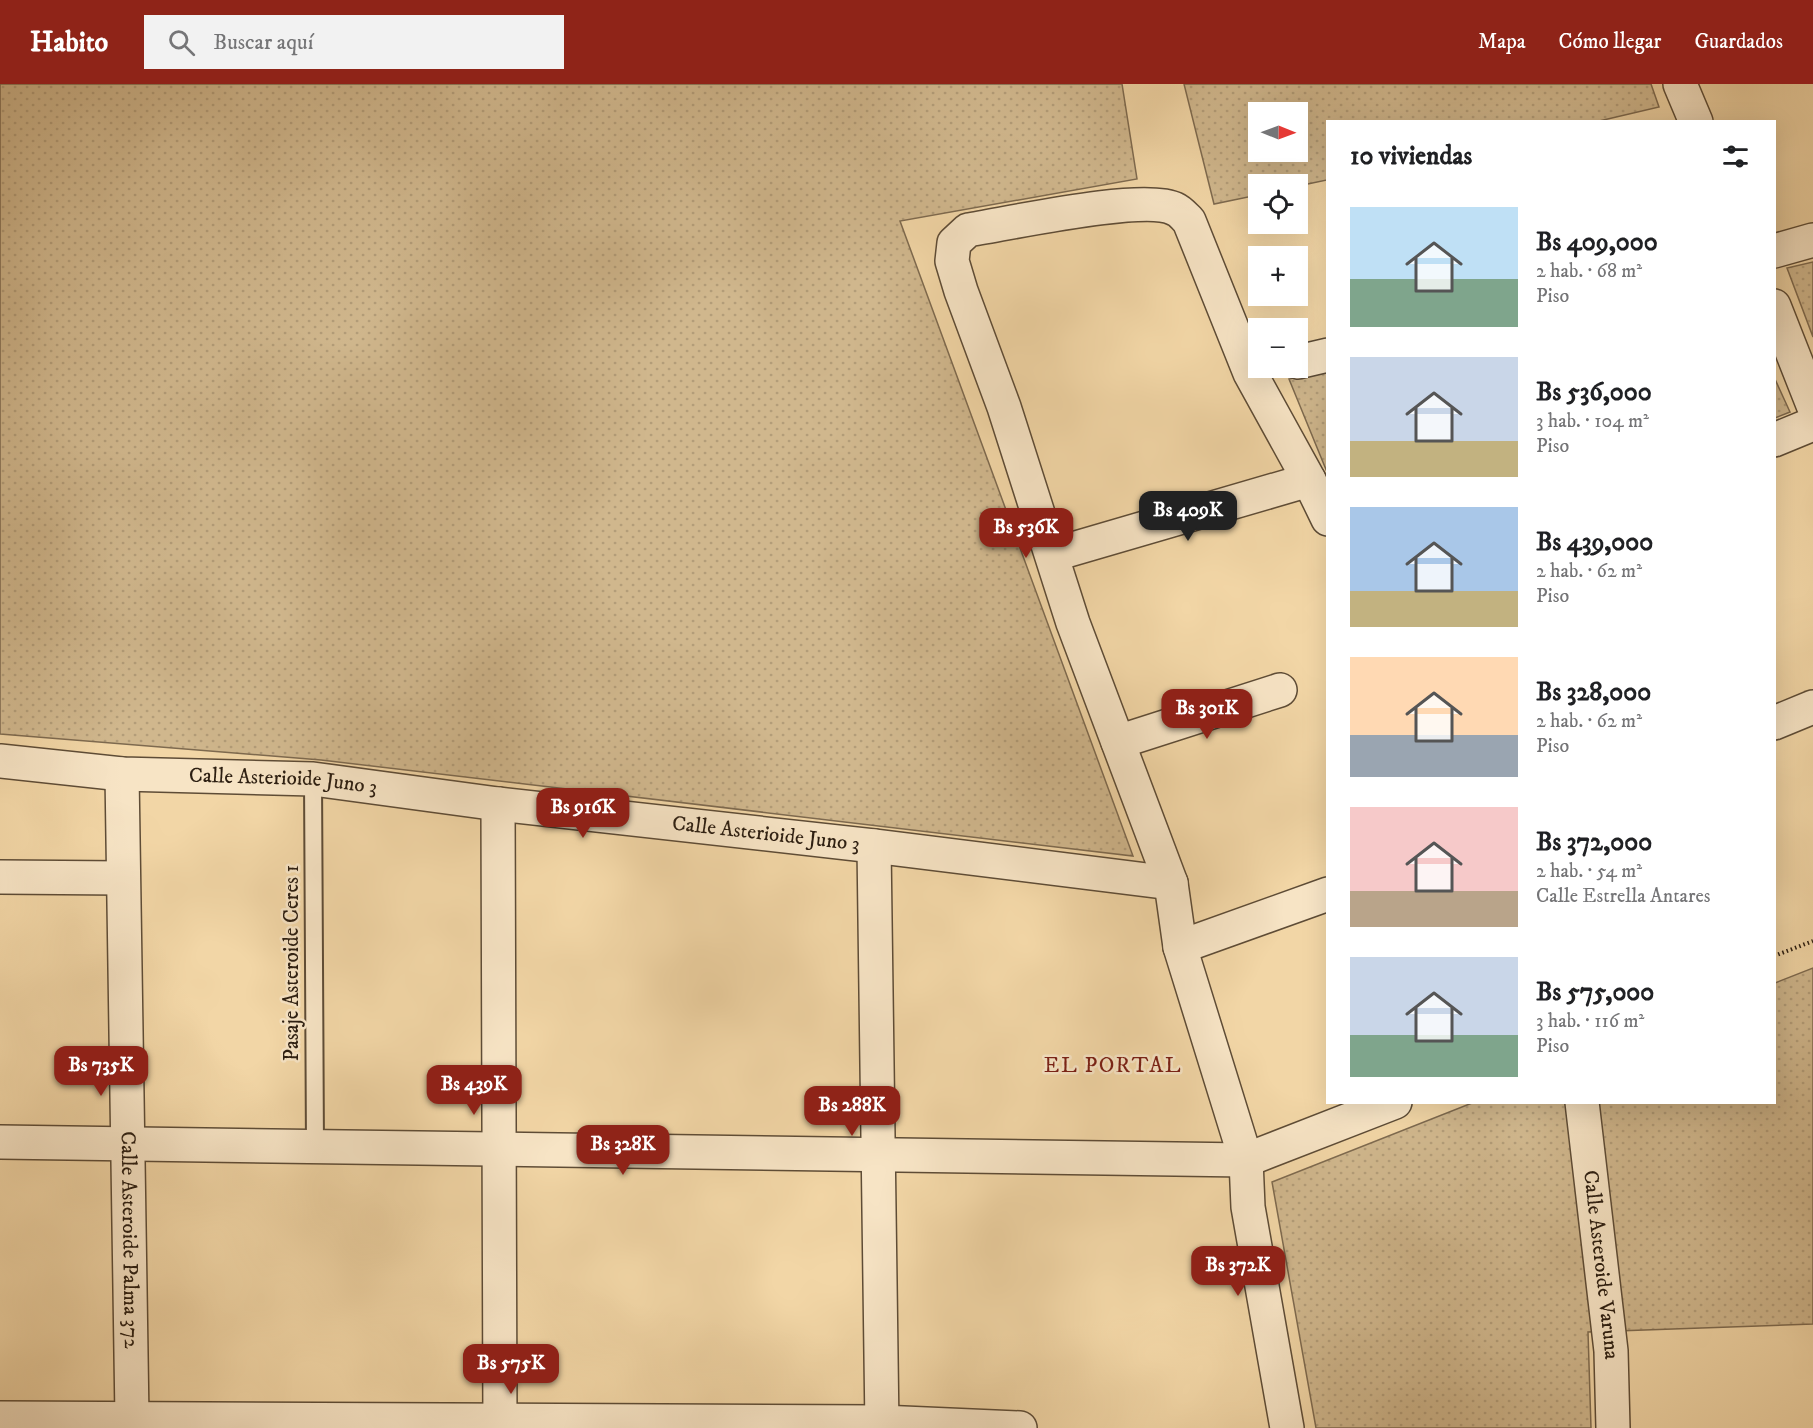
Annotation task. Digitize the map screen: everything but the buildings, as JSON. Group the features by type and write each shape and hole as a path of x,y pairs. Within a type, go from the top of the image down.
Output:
{"street":[{"path":"1680,84 1695,120"},
{"path":"1248,341 1190,221 1175,209 1154,204 1122,205 968,230 954,243 952,261 1004,407 1073,623 1171,883 1180,947 1246,1160 1248,1207 1287,1428"},
{"path":"1776,250 1813,240"},
{"path":"1776,311 1813,405"},
{"path":"1308,360 1326,355"},
{"path":"1265,378 1326,515"},
{"path":"1776,439 1813,424"},
{"path":"1052,555 1309,480"},
{"path":"1118,742 1280,690"},
{"path":"1776,722 1813,707"},
{"name":"Calle Asterioide Juno 3","path":"0,762 122,774 313,779 498,804 874,846 1171,883"},
{"name":"Calle Asteroide Palma 372","path":"122,774 132,1418"},
{"path":"498,804 500,1424"},
{"path":"874,846 881,1425"},
{"path":"0,877 123,878"},
{"path":"1180,947 1326,895"},
{"path":"0,1142 1246,1160 1390,1104"},
{"name":"Calle Asteroide Varuna","path":"1582,1104 1611,1351 1613,1428"},
{"path":"0,1418 1020,1428"}],"lane":[{"name":"Pasaje Asteroide Ceres 1","path":"313,779 315,1147"}],"path":[{"path":"1776,955 1813,941"}],"shaded area":[{"path":"0,84 1122,84 1137,179 900,221 1133,856 321,760 0,734"},
{"path":"1184,84 1651,84 1659,107 1604,120 1326,120 1326,180 1308,184 1308,174 1248,174 1248,197 1214,204"},
{"path":"1813,262 1813,337 1787,268"},
{"path":"1326,370 1326,470 1289,379 1308,378 1308,374"},
{"path":"1776,381 1790,412 1776,418"},
{"path":"1813,968 1813,1324 1588,1332 1591,1428 1316,1428 1272,1182 1469,1104 1776,1104 1776,983"}],"district":[{"name":"EL PORTAL","path":"1113,1065"}]}
